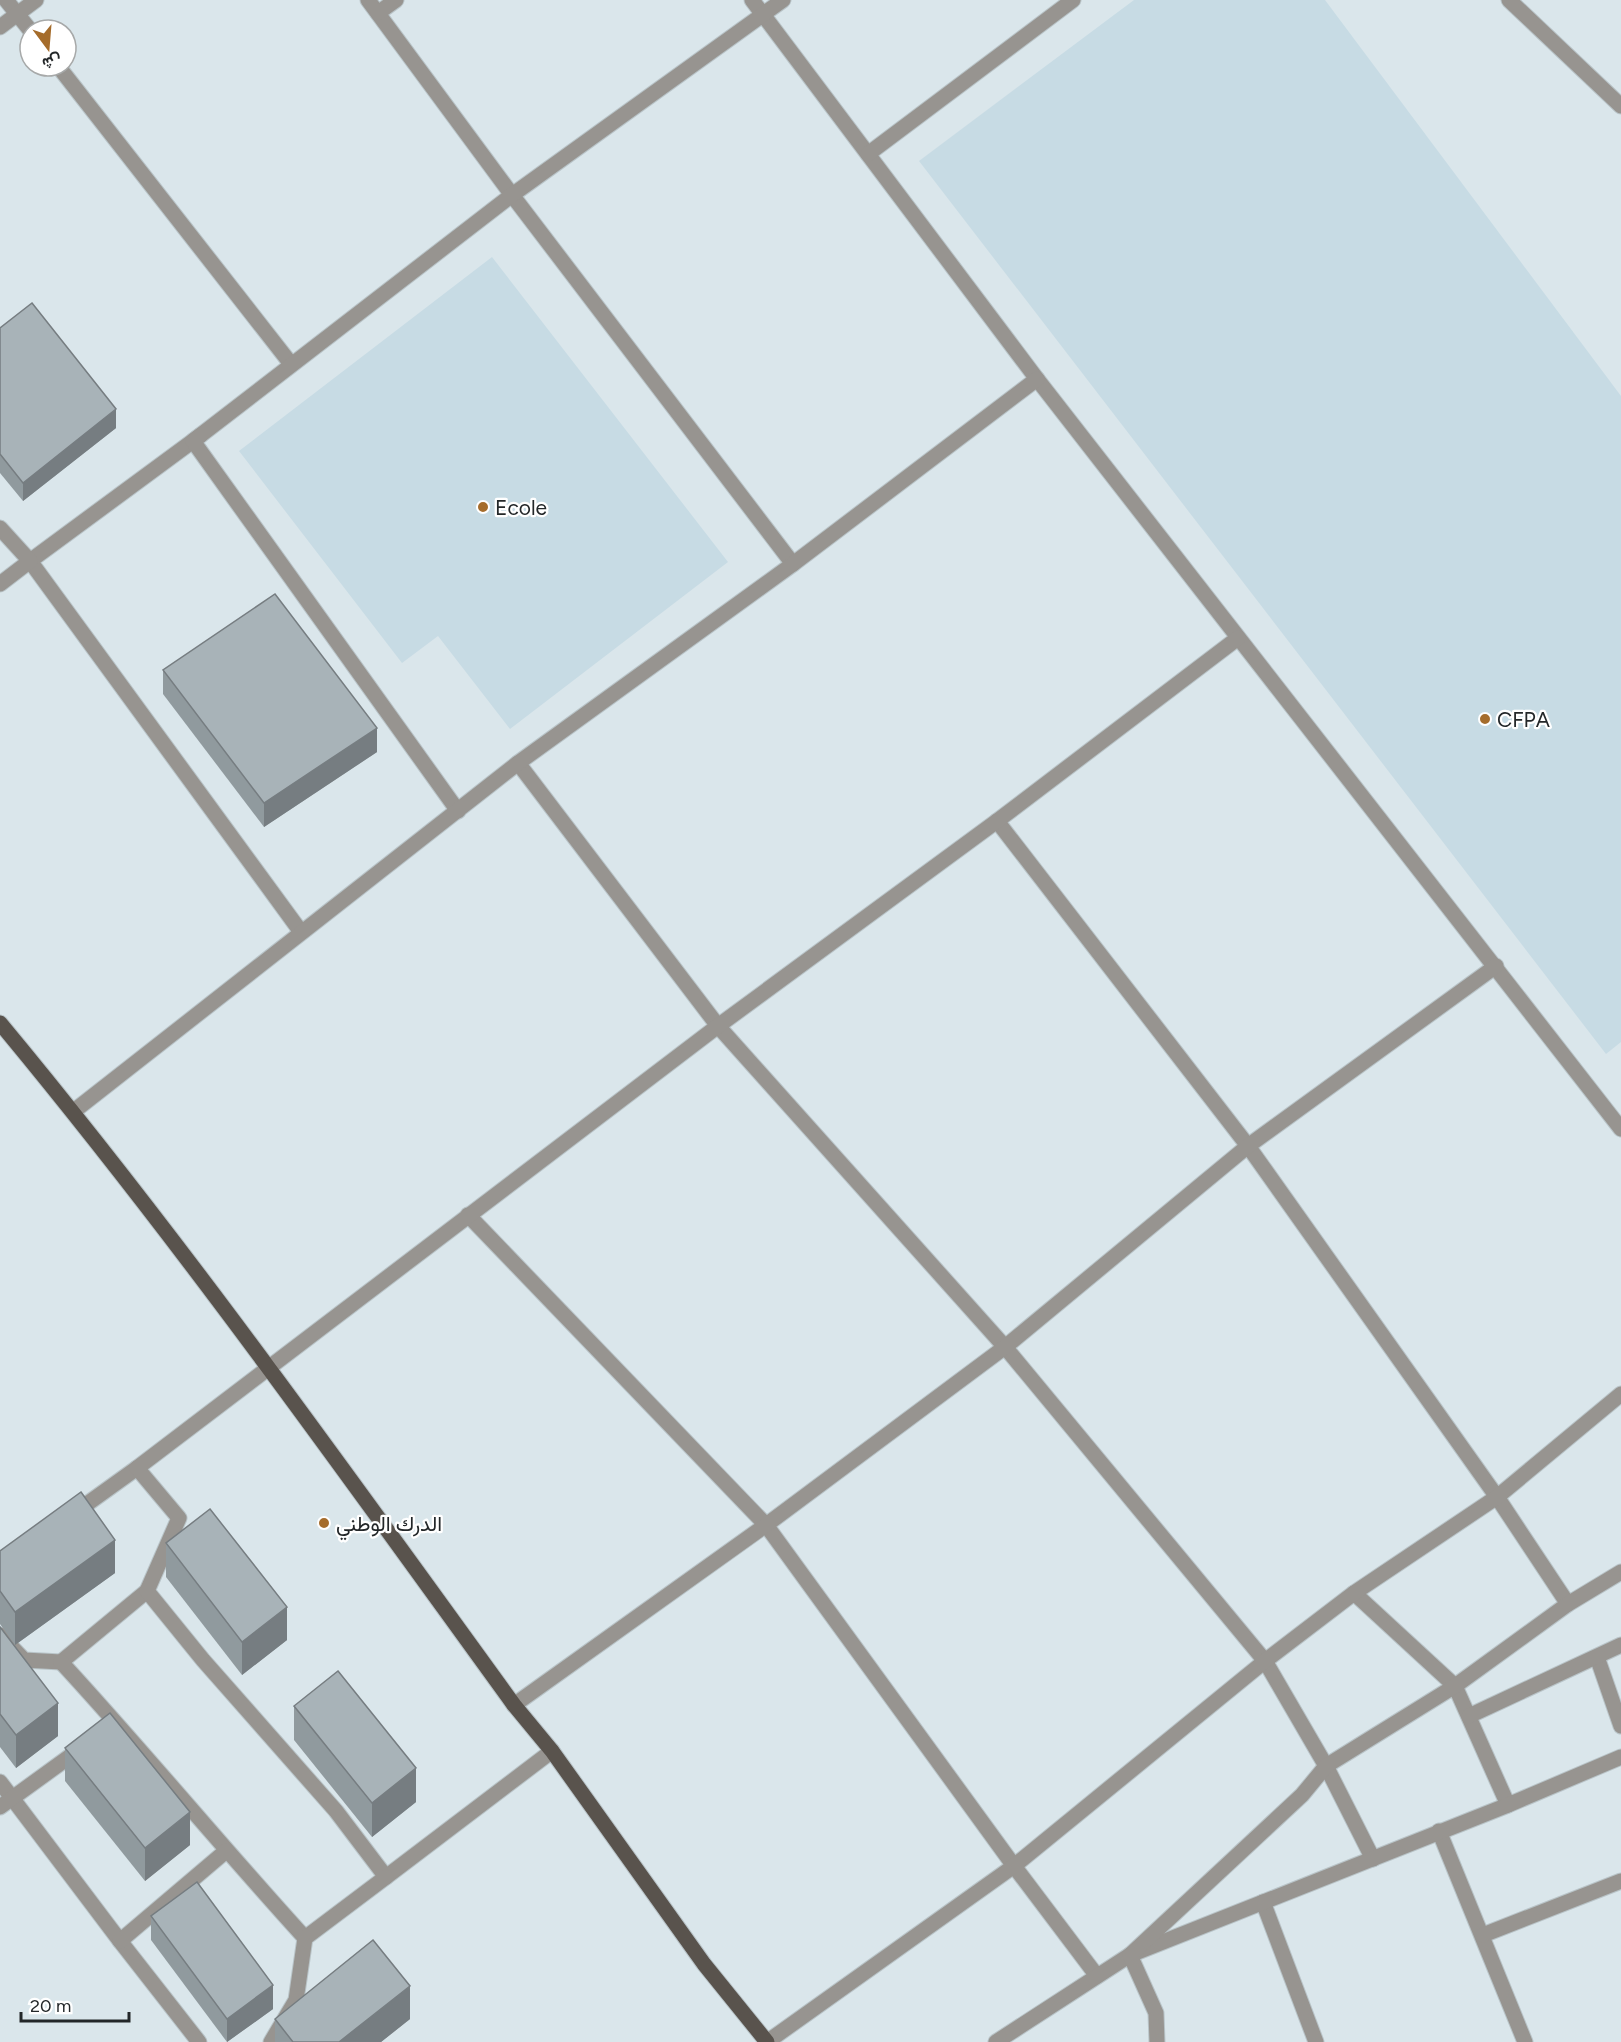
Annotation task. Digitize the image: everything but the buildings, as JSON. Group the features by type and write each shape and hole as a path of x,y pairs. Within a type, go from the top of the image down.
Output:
{"main road":[{"path":"0,1023 74,1111 269,1368 514,1705 552,1751 704,1964 767,2042"}],"street":[{"path":"6,0 20,18"},
{"path":"0,27 36,0"},
{"path":"368,0 512,195 793,564"},
{"path":"378,13 396,0"},
{"path":"752,0 1037,379 1621,1129"},
{"path":"458,811 193,441 512,195 783,0"},
{"path":"868,154 1072,0"},
{"path":"1509,0 1621,106"},
{"path":"67,78 291,364"},
{"path":"74,1111 518,763 793,564 1037,379"},
{"path":"0,584 209,429"},
{"path":"0,528 30,561 301,932"},
{"path":"64,1520 137,1468 718,1026 997,821 1238,638"},
{"path":"518,763 718,1026 1005,1347 1265,1661 1326,1766 1373,1858"},
{"path":"997,821 1248,1146 1497,1497 1568,1604"},
{"path":"514,1705 766,1525 1005,1347 1248,1146 1496,966"},
{"path":"468,1215 766,1525 1014,1866 1097,1976"},
{"path":"767,2042 1014,1866 1265,1661 1354,1593 1497,1497 1620,1399"},
{"path":"0,1635 24,1660 62,1662 147,1591 179,1518 137,1468"},
{"path":"996,2042 1130,1955 1302,1795 1326,1766 1455,1686 1568,1604 1621,1572"},
{"path":"147,1591 336,1811 386,1877"},
{"path":"1354,1593 1455,1686 1508,1805"},
{"path":"1469,1716 1621,1645"},
{"path":"1596,1657 1621,1726"},
{"path":"62,1662 112,1726 305,1938"},
{"path":"0,1807 88,1743"},
{"path":"271,2042 296,2000 305,1938 552,1751"},
{"path":"1130,1955 1508,1805 1621,1757"},
{"path":"0,1782 199,2042"},
{"path":"1439,1831 1526,2042"},
{"path":"120,1941 226,1851"},
{"path":"1483,1935 1621,1881"},
{"path":"1263,1902 1316,2042"},
{"path":"1130,1955 1156,2013 1157,2042"}],"shaded area":[{"name":"CFPA","path":"1134,0 1325,0 1621,396 1621,1042 1606,1054 919,161"},
{"name":"Ecole","path":"492,257 728,562 510,729 438,636 402,663 239,451"}],"place":[{"name":"Ecole","path":"483,507"},
{"name":"CFPA","path":"1485,719"},
{"name":"الدرك الوطني","path":"324,1523"}]}
